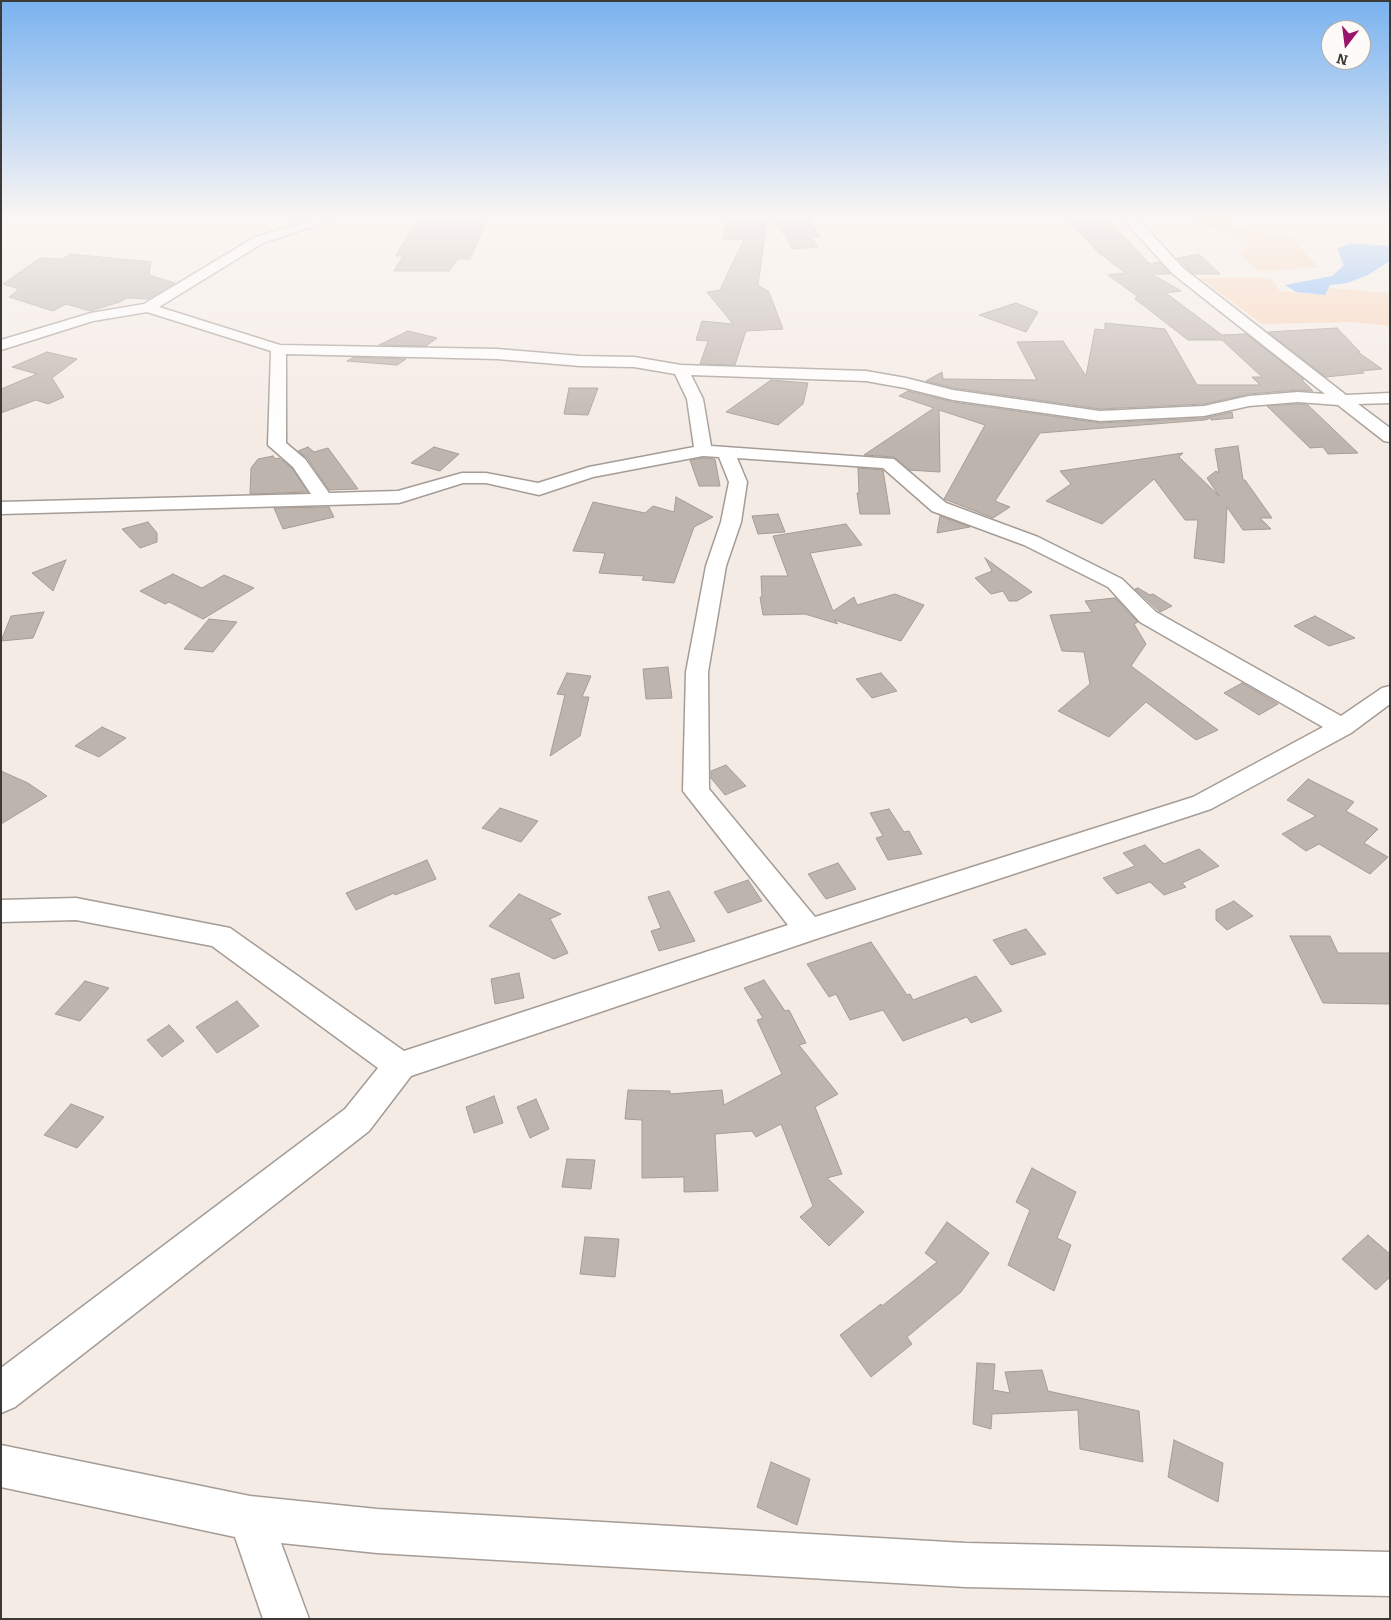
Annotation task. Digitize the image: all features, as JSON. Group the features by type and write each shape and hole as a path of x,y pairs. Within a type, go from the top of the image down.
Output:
{"street":[{"path":"3,342 91,318 148,308 176,291"},
{"path":"1203,291 1390,437"},
{"path":"148,308 279,350 497,354 580,361 634,362 681,370 866,376 906,383 953,396 1100,416 1204,411 1249,401 1298,397 1344,400 1390,398"},
{"path":"279,350 277,445 299,463 315,484 324,500"},
{"path":"681,370 695,399 715,452 738,482 731,522 716,566 697,672 696,791 809,930"},
{"path":"1,508 399,497 462,478 486,478 539,489 589,472 715,452 888,463 939,507 1031,541 1115,583 1148,617 1342,726"},
{"path":"1,1393 357,1120 400,1066 809,930 1202,803 1342,726 1390,693"},
{"path":"1,911 76,909 220,936 400,1066"},
{"path":"1,1466 250,1518 377,1531 965,1565 1390,1574"},
{"path":"250,1518 286,1619"}],"shaded area":[{"path":"1217,291 1280,291 1325,295 1327,291 1390,293 1390,326 1353,322 1262,324"}],"water":[{"path":"1294,291 1327,291 1325,295"}],"building":[{"path":"17,291 162,291 148,299 127,298 90,311 66,304 53,311 9,297"},
{"path":"767,291 783,329 746,331 735,365 700,364 708,341 696,340 702,321 733,324 707,292"},
{"path":"1130,291 1180,291 1166,293 1222,335 1246,334 1304,379 1302,380 1313,391 1298,390 1249,394 1204,404 1100,409 953,388 926,381 942,372 943,379 1037,380 1017,342 1063,341 1086,376 1095,329 1105,330 1105,323 1165,329 1197,385 1260,385 1252,377 1262,377 1222,340 1188,340 1135,299 1137,296"},
{"path":"1016,303 1038,312 1026,332 979,315"},
{"path":"1337,328 1360,352 1358,352 1382,369 1326,377 1268,332"},
{"path":"408,331 437,338 426,346 379,345"},
{"path":"47,352 77,359 52,378 64,397 48,404 36,400 1,413 1,389 37,374 12,367"},
{"path":"354,357 406,359 397,365 347,361"},
{"path":"771,380 808,383 803,404 778,425 726,412"},
{"path":"569,388 598,388 588,415 564,414"},
{"path":"908,391 953,402 1100,423 1204,418 1232,412 1233,418 1211,420 1211,418 1040,433 995,501 1010,507 993,518 944,499 985,425 939,410 940,472 909,470 894,457 864,455 934,408 899,396"},
{"path":"1308,405 1358,453 1328,454 1323,447 1310,448 1267,406"},
{"path":"1238,446 1243,480 1245,480 1272,518 1260,518 1271,529 1243,530 1227,507 1224,563 1194,558 1198,520 1185,520 1154,479 1102,524 1046,501 1071,484 1060,471 1183,453 1179,457 1219,496 1207,478 1216,471 1219,473 1215,449"},
{"path":"308,447 314,452 328,448 358,489 329,490 307,458 298,451"},
{"path":"434,447 459,454 440,471 411,463"},
{"path":"273,456 275,459 279,458 292,468 308,492 250,494 251,468 258,459"},
{"path":"715,459 720,486 699,486 690,460"},
{"path":"858,468 883,470 890,514 860,514 857,493 859,493"},
{"path":"676,497 713,517 694,527 674,583 642,580 644,576 599,573 605,553 573,551 593,502 645,513 653,506 674,512"},
{"path":"329,507 334,517 283,529 274,508"},
{"path":"778,514 785,532 758,534 752,516"},
{"path":"940,516 970,527 937,533"},
{"path":"148,522 157,533 157,542 140,548 122,529"},
{"path":"846,524 862,545 810,553 833,611 854,597 857,605 895,594 924,605 901,641 834,620 838,624 805,614 763,615 760,597 762,597 761,576 788,576 773,536"},
{"path":"985,558 1032,592 1017,601 1009,601 1003,591 991,594 975,578 992,571"},
{"path":"66,560 53,591 32,573"},
{"path":"173,574 202,588 224,575 254,588 203,619 169,602 165,604 140,591"},
{"path":"1138,588 1150,595 1153,594 1172,606 1160,612 1135,589"},
{"path":"1115,598 1138,622 1134,624 1146,644 1131,666 1218,730 1196,740 1146,702 1109,737 1058,711 1090,684 1084,652 1062,651 1050,615 1092,612 1085,601"},
{"path":"44,612 33,638 1,641 11,616"},
{"path":"1315,616 1355,638 1329,646 1294,626"},
{"path":"209,619 237,622 213,652 184,649"},
{"path":"668,667 672,698 646,699 643,669"},
{"path":"567,673 591,676 582,697 589,697 580,736 550,756 565,695 557,694"},
{"path":"881,673 897,691 872,698 856,679"},
{"path":"1242,683 1278,704 1259,715 1224,693"},
{"path":"102,727 126,738 99,757 75,746"},
{"path":"726,765 746,786 725,795 711,778 711,771"},
{"path":"1,771 28,783 47,796 1,824"},
{"path":"1308,779 1354,802 1346,811 1378,829 1364,843 1388,857 1370,874 1319,844 1306,851 1282,834 1316,816 1287,800"},
{"path":"500,808 538,821 521,842 482,828"},
{"path":"889,809 904,832 909,831 922,854 888,860 876,838 883,836 870,813"},
{"path":"1145,845 1164,864 1199,849 1219,866 1182,883 1186,887 1164,895 1150,882 1117,894 1103,878 1135,866 1123,853"},
{"path":"427,860 436,879 395,895 394,893 356,910 346,893"},
{"path":"838,863 856,889 826,899 808,874"},
{"path":"748,880 762,901 728,913 714,892"},
{"path":"669,891 695,941 659,951 651,931 661,928 648,897"},
{"path":"519,894 561,914 550,919 568,953 554,959 489,926"},
{"path":"1234,901 1253,916 1227,930 1216,920 1216,910"},
{"path":"1026,929 1046,954 1011,965 993,940"},
{"path":"1290,936 1330,936 1338,953 1390,953 1390,1004 1323,1003"},
{"path":"871,942 907,995 910,994 913,1000 976,976 1002,1011 971,1023 967,1017 903,1041 883,1010 850,1020 836,994 829,997 807,964"},
{"path":"519,973 524,998 495,1004 491,979"},
{"path":"764,980 785,1011 789,1010 806,1043 799,1045 838,1094 815,1107 842,1174 827,1178 864,1212 829,1246 800,1217 813,1206 781,1124 756,1137 752,1131 715,1134 718,1191 684,1192 684,1177 642,1178 642,1120 625,1119 628,1090 670,1091 670,1094 722,1090 724,1105 782,1074 757,1020 763,1018 744,988"},
{"path":"85,981 109,988 80,1021 55,1014"},
{"path":"237,1001 259,1026 217,1053 196,1027"},
{"path":"169,1025 184,1041 162,1057 147,1040"},
{"path":"494,1096 503,1123 474,1133 466,1107"},
{"path":"536,1099 549,1129 530,1138 517,1107"},
{"path":"71,1104 104,1117 77,1148 44,1135"},
{"path":"567,1159 595,1160 591,1189 562,1187"},
{"path":"1032,1168 1076,1192 1057,1238 1071,1245 1054,1291 1008,1265 1030,1210 1016,1202"},
{"path":"947,1222 989,1253 961,1292 907,1337 912,1344 871,1377 840,1335 881,1304 882,1306 937,1262 925,1253"},
{"path":"1368,1235 1390,1254 1390,1277 1376,1290 1342,1259"},
{"path":"585,1237 619,1239 615,1277 580,1274"},
{"path":"977,1363 995,1364 993,1390 1010,1393 1005,1372 1042,1370 1048,1391 1139,1411 1143,1462 1080,1449 1078,1410 992,1414 991,1429 973,1424"},
{"path":"1174,1440 1223,1463 1218,1502 1168,1477"},
{"path":"771,1462 810,1479 797,1525 757,1507"}]}
